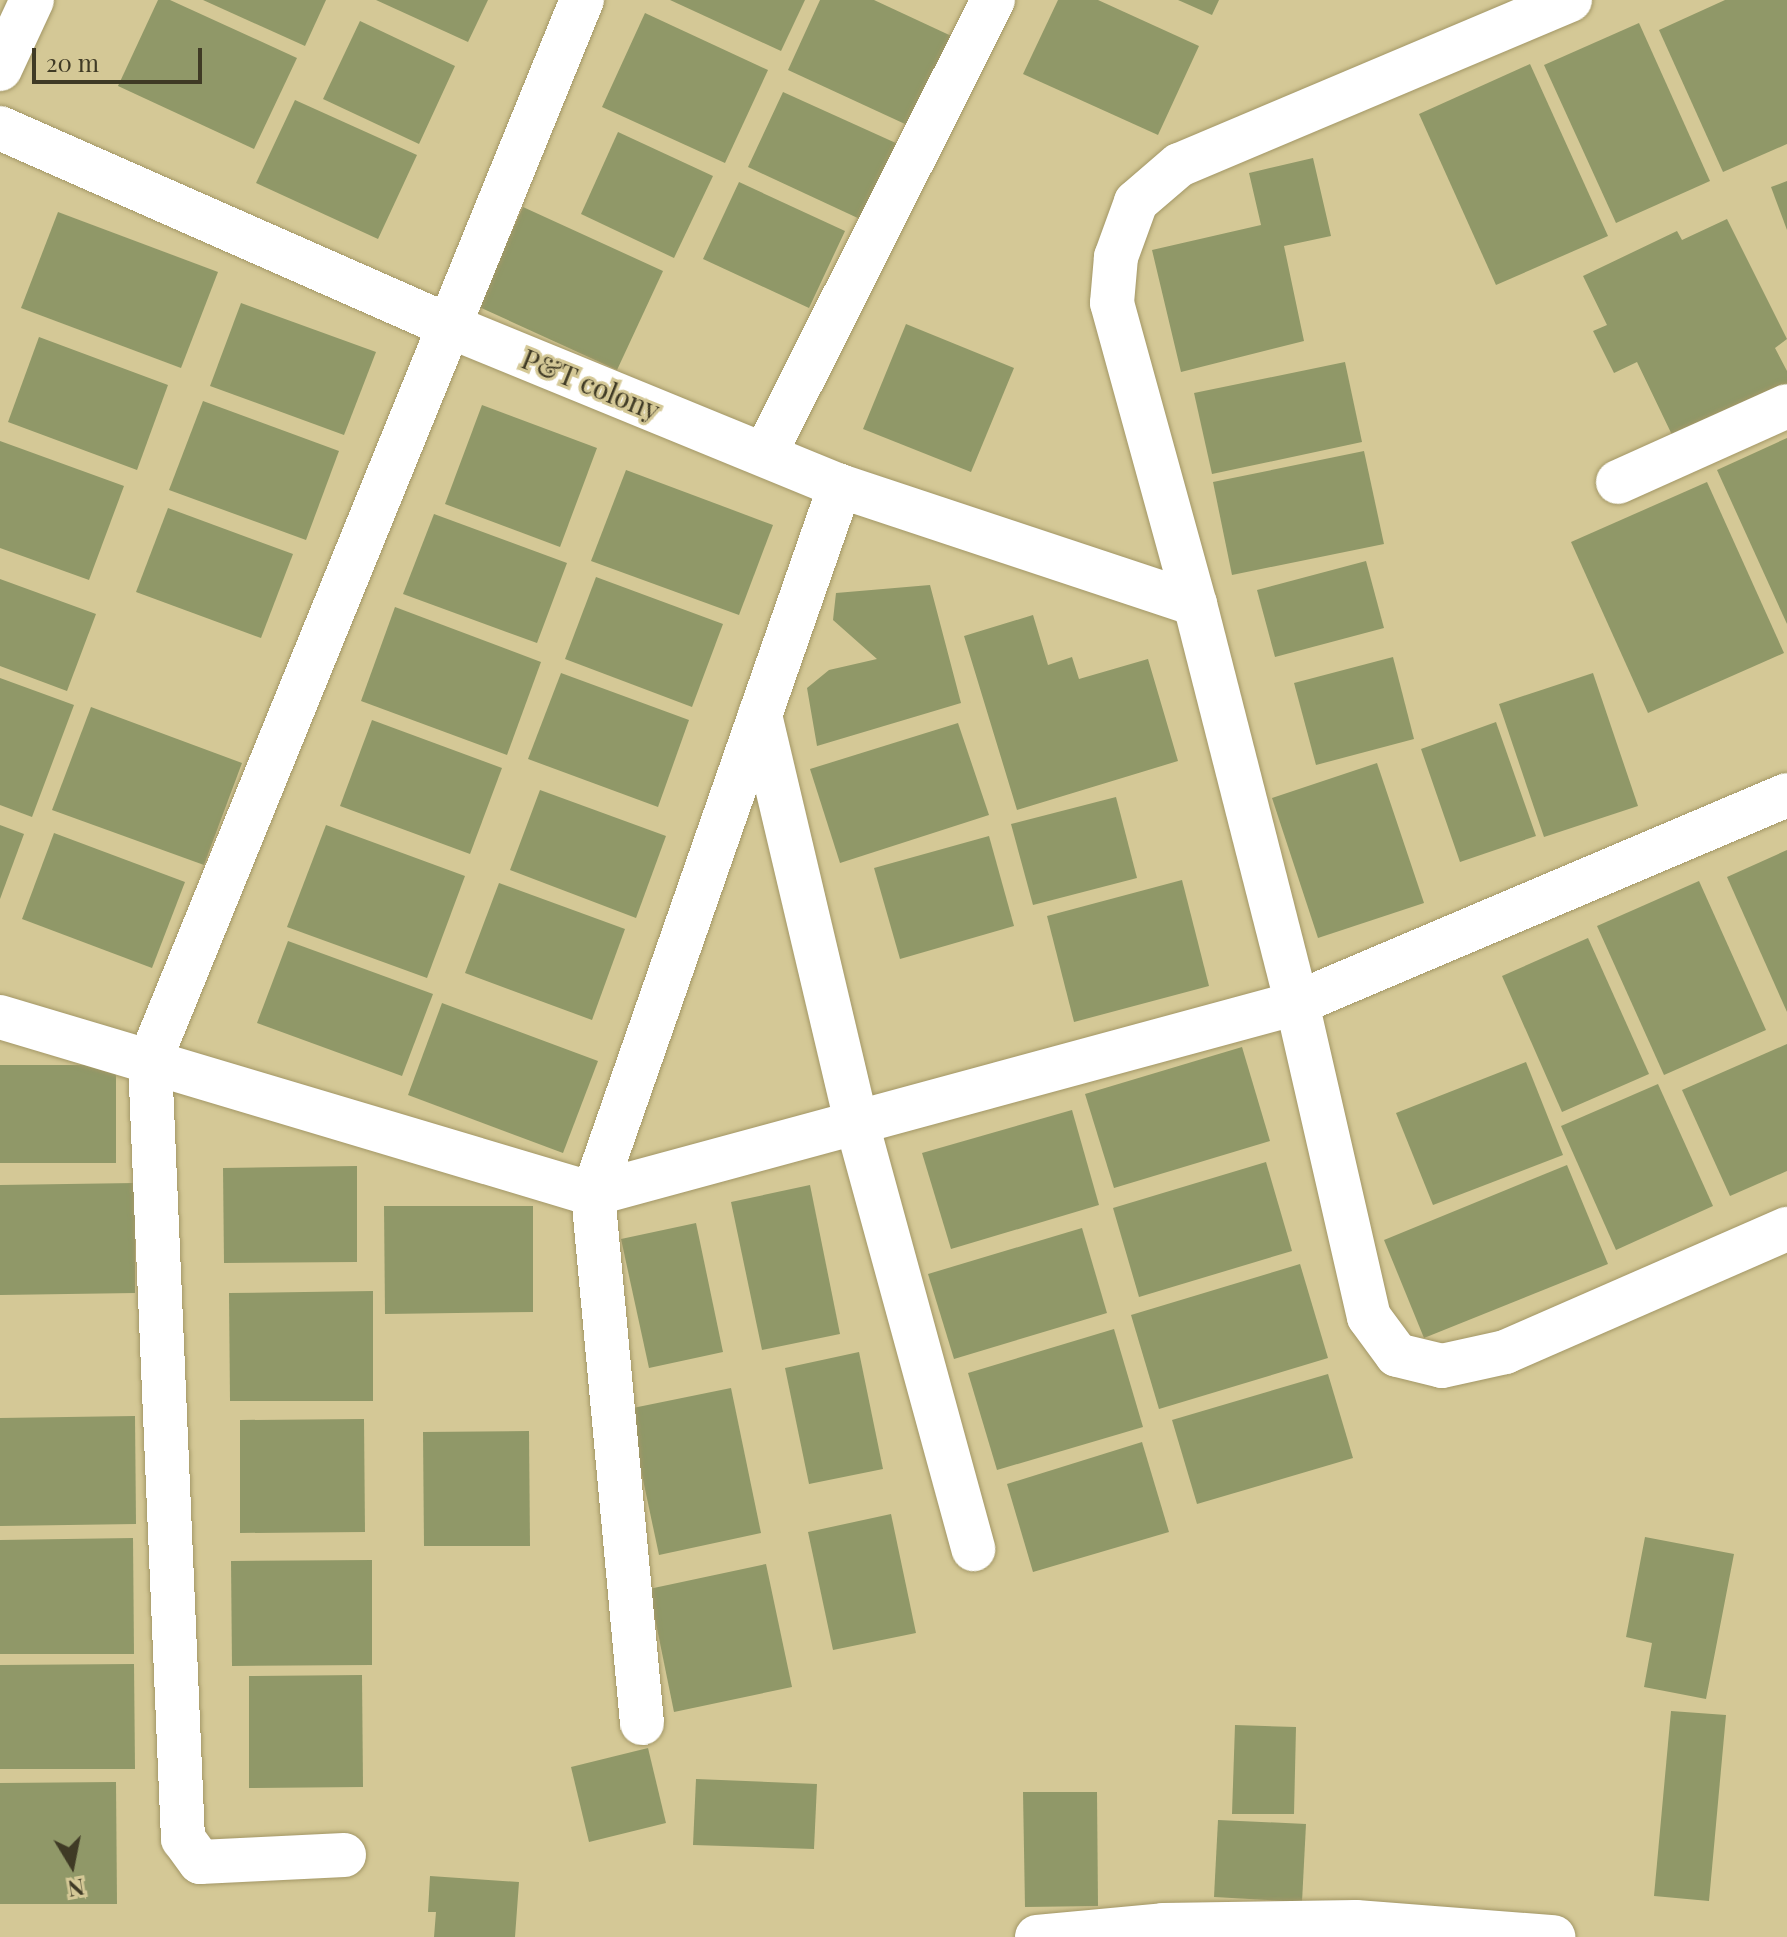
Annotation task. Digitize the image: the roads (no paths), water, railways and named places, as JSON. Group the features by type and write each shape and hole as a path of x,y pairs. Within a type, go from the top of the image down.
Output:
{"street":[{"path":"0,69 32,0"},
{"path":"344,1855 200,1862 183,1839 150,1060 582,0"},
{"path":"765,454 993,0"},
{"path":"1570,0 1179,165 1136,202 1116,257 1112,303 1195,604 1297,1003 1369,1317 1397,1355 1442,1366 1505,1352 1787,1229"},
{"name":"P&T colony","path":"0,128 449,326 840,486 1195,604"},
{"path":"1618,482 1787,406"},
{"path":"642,1723 593,1194 840,486"},
{"path":"760,715 856,1120 973,1549"},
{"path":"0,1017 593,1194 856,1120 1297,1003 1787,795"},
{"path":"1037,1937 1163,1925 1553,1937"}]}
